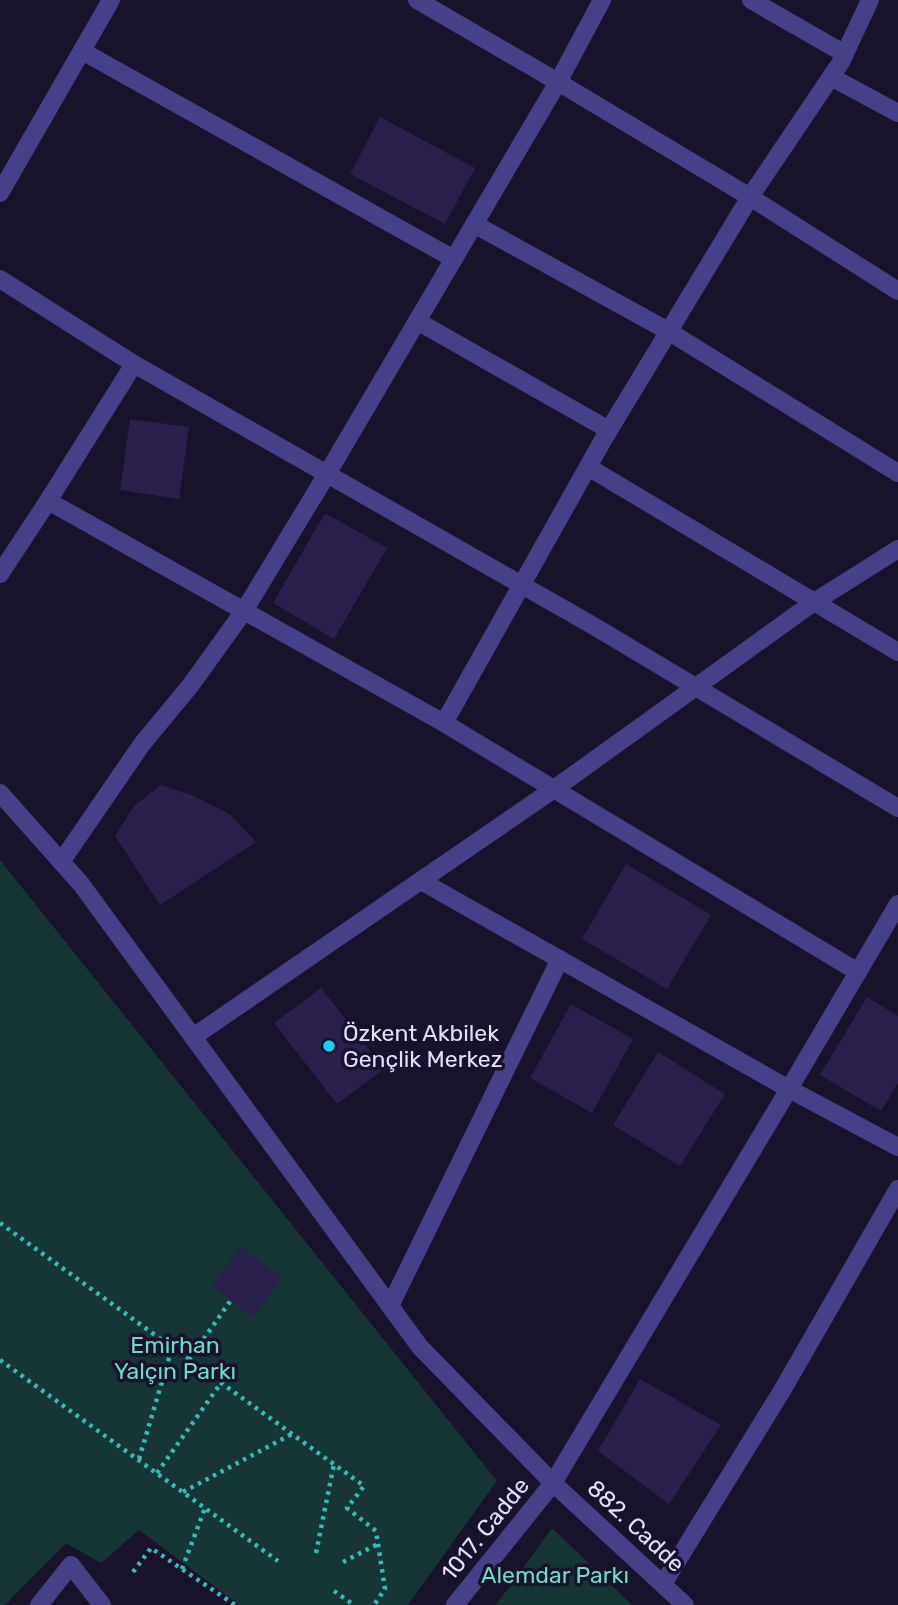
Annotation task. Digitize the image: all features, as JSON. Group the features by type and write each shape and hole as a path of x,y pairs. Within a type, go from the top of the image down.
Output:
{"street":[{"path":"0,193 111,0"},
{"path":"417,0 750,197 898,291"},
{"path":"61,862 142,744 190,686 244,611 558,82 602,0"},
{"path":"751,0 845,54"},
{"path":"444,723 609,430 750,197 845,54 870,0"},
{"path":"82,51 454,259"},
{"path":"831,77 898,113"},
{"path":"474,224 668,331 898,473"},
{"path":"0,279 134,364 521,584 898,808"},
{"path":"417,321 609,430"},
{"path":"0,574 134,364"},
{"path":"588,467 898,652"},
{"path":"48,501 444,723 858,972"},
{"path":"193,1037 554,789 814,602 898,549"},
{"name":"882. Cadde","path":"0,793 81,884 420,1348 553,1483 685,1605"},
{"path":"421,881 789,1089 898,1147"},
{"name":"1017. Cadde","path":"455,1605 553,1483 898,904"},
{"path":"390,1306 560,959"},
{"path":"663,1584 783,1389 898,1189"},
{"path":"39,1605 71,1565 102,1605"}],"path":[{"path":"0,1223 364,1486 347,1508 376,1531 385,1589 374,1605"},
{"path":"189,1360 231,1300"},
{"path":"139,1459 172,1348"},
{"path":"0,1360 278,1561"},
{"path":"157,1473 221,1383"},
{"path":"183,1492 292,1434"},
{"path":"316,1553 334,1464"},
{"path":"182,1569 205,1507"},
{"path":"343,1562 378,1544"},
{"path":"133,1572 151,1548 235,1605"},
{"path":"334,1591 355,1605"}],"green space":[{"name":"Emirhan Yalçın Parkı","path":"0,860 497,1481 408,1605 239,1605 139,1530 101,1563 66,1543 5,1605 0,1605"},
{"name":"Alemdar Parkı","path":"552,1528 632,1605 496,1605"}],"building":[{"path":"380,117 475,168 445,224 350,174"},
{"path":"130,419 189,427 179,499 120,490"},
{"path":"325,513 387,548 334,639 273,603"},
{"path":"161,785 191,795 230,814 256,842 160,905 115,836 134,806"},
{"path":"626,864 711,915 667,989 582,939"},
{"name":"Özkent Akbilek Gençlik Merkez","path":"321,988 384,1069 337,1104 274,1023"},
{"path":"867,997 898,1016 898,1083 881,1111 820,1075"},
{"path":"571,1004 633,1039 592,1113 530,1078"},
{"path":"658,1052 725,1094 680,1166 613,1125"},
{"path":"240,1247 282,1277 253,1317 212,1286"},
{"path":"640,1379 721,1425 669,1504 598,1451"}],"place":[{"name":"Özkent Akbilek Gençlik Merkez","path":"329,1046"}]}
